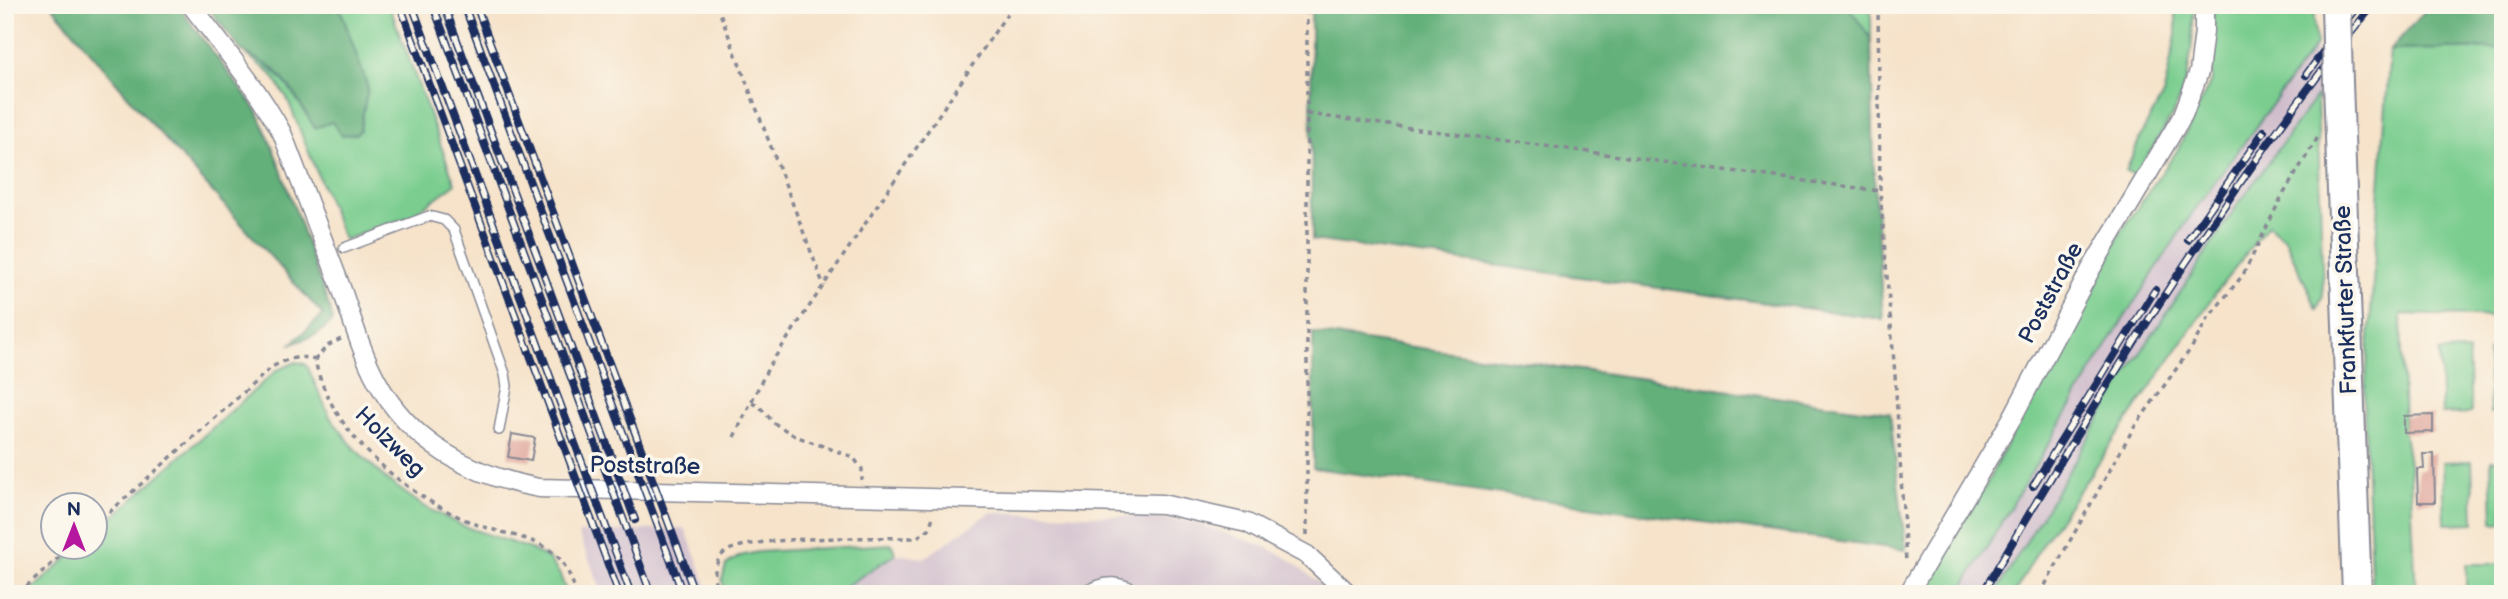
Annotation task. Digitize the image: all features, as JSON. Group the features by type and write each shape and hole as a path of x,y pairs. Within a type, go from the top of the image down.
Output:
{"main road":[{"name":"Frankfurter Straße","path":"2336,5 2357,594"}],"street":[{"name":"Poststraße","path":"191,5 249,81 282,133 377,381 404,419 430,443 457,461 510,483 549,488 1162,504 1247,523 1307,555 1349,594"},
{"name":"Poststraße","path":"1912,587 2012,418 2091,269 2183,115 2199,72 2204,5"}],"lane":[{"path":"344,248 429,216 444,220 454,230 505,374 507,386 499,430"},
{"path":"1082,594 1095,584 1113,581 1145,594"}],"path":[{"path":"717,5 824,286"},
{"path":"734,437 769,366 1013,5"},
{"path":"1307,5 1307,555"},
{"path":"1878,5 1880,191 1906,562 1912,587"},
{"path":"1307,114 1880,191"},
{"path":"2040,594 2133,429 2192,347 2208,318 2243,275 2281,198 2313,143 2323,132"},
{"path":"108,513 272,367 288,359 304,356 315,360 327,346 357,331"},
{"name":"Holzweg","path":"315,360 320,383 338,415 364,447 396,478 432,503 472,523 540,545 557,556 569,573 577,594"},
{"path":"751,403 759,406 774,423 795,436 853,457 862,469 862,482"},
{"path":"717,594 715,569 724,553 743,545 798,539 916,538 929,529 938,498"},
{"path":"19,594 57,560"}],"shaded area":[{"path":"2316,45 2317,95 2237,206 2188,280 2053,495 1995,594 1959,594 2117,329 2193,212"},
{"path":"991,512 1150,517 1193,522 1266,547 1289,559 1333,594 834,594 895,554 924,558"},
{"path":"685,528 710,594 603,594 578,533"}],"green space":[{"path":"51,5 177,5 258,112 330,309 333,321 318,334 290,345 323,315 149,121"},
{"path":"206,5 339,5 368,88 360,130 356,134 342,135 332,122 315,128 291,89 274,69 241,50"},
{"path":"339,5 389,5 455,184 411,216 344,240 287,98 271,74 241,50 276,73 315,128 368,88"},
{"path":"1311,5 1847,5 1871,39 1874,175 1883,319 1312,240"},
{"path":"1847,5 1871,5 1871,39"},
{"path":"2176,5 2193,5 2187,77 2171,118 2135,175 2126,171 2142,133 2164,93 2176,35"},
{"path":"2213,5 2313,5 2316,45 2193,212 2117,329 1959,594 1919,594 1985,487 2030,397 2122,230 2178,149 2212,79"},
{"path":"2430,5 2503,5 2503,48 2390,50"},
{"path":"2503,48 2503,317 2401,314 2404,433 2410,470 2416,594 2372,594 2364,406 2390,50"},
{"path":"2317,95 2323,296 2317,309 2285,239 2268,225 2218,290 2042,544 2014,594 1995,594 2126,375 2237,206"},
{"path":"1313,333 1890,413 1906,550 1313,468"},
{"path":"2503,349 2503,412 2490,413 2488,350"},
{"path":"2468,351 2471,413 2442,414 2439,352"},
{"path":"296,362 305,364 330,417 355,449 386,479 423,506 463,526 548,558 560,575 567,594 27,594 65,560 108,560 108,521 277,370"},
{"path":"2491,460 2503,460 2503,522 2493,523"},
{"path":"2472,461 2474,523 2445,524 2443,462"},
{"path":"892,544 895,554 834,594 725,594 722,580 726,565 740,556 758,552"},
{"path":"2466,564 2503,564 2503,594 2466,594"}],"building":[{"path":"2433,415 2433,432 2404,433 2404,416"},
{"path":"512,434 535,438 531,461 508,457"},
{"path":"2423,454 2434,454 2435,502 2418,502 2417,469 2424,469"}],"railway":[{"path":"400,5 619,594"},
{"path":"412,5 631,594"},
{"path":"433,5 651,594"},
{"path":"444,5 635,520"},
{"path":"464,5 683,594"},
{"path":"476,5 695,594"},
{"path":"2306,75 2358,5"},
{"path":"1982,594 2072,442 2216,218 2266,146 2373,5"},
{"path":"2188,240 2264,131"},
{"path":"2033,486 2155,290"}]}
